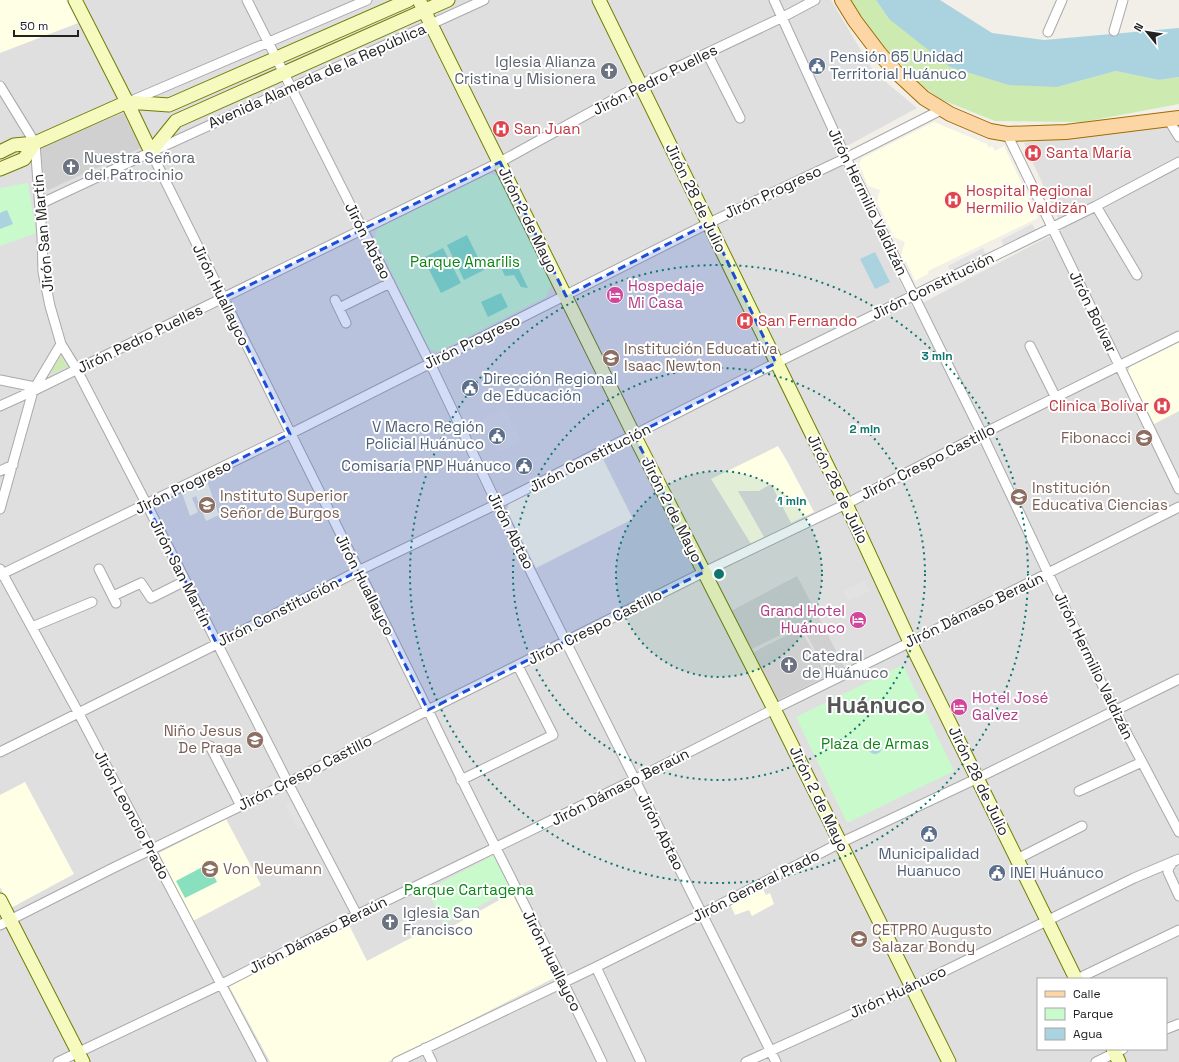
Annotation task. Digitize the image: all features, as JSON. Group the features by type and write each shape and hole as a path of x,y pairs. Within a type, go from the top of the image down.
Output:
{"main road":[{"path":"842,0 880,54 895,71 924,98 942,110 973,125 990,131 1007,134 1066,132 1174,119"}],"street":[{"name":"Jirón Huallayco","path":"75,0 428,710 461,780 564,982 602,1062"},
{"name":"Jirón Abtao","path":"247,0 430,363 497,504 776,1062"},
{"path":"0,152 14,144 35,143 127,102 368,0"},
{"path":"127,102 169,105 409,0"},
{"name":"Avenida Alameda de la República","path":"151,152 176,121 284,73 422,5 448,0"},
{"name":"Avenida Alameda de la República","path":"40,204 484,0"},
{"name":"Jirón 28 de Julio","path":"599,0 846,504 910,642 1076,978"},
{"name":"Jirón Hermilio Valdizán","path":"774,0 846,158 982,434 1115,711 1179,832"},
{"name":"Jirón Pedro Puelles","path":"0,406 500,162 640,85 816,0"},
{"path":"1048,32 1062,0"},
{"path":"1114,31 1122,0"},
{"name":"Jirón 2 de Mayo","path":"422,5 634,435 774,709 949,1062"},
{"path":"707,53 740,118"},
{"name":"Jirón San Martín","path":"0,86 35,143 42,236 43,272 50,306 61,344 147,505 288,783 357,915"},
{"name":"Jirón Progreso","path":"1,573 147,505 709,223 846,158 942,110"},
{"path":"1174,119 1179,137"},
{"name":"Jirón Bolívar","path":"1007,134 1179,489"},
{"path":"0,169 24,159 35,143"},
{"name":"Jirón Constitución","path":"0,752 217,644 358,571 497,504 776,363 1096,206 1179,162"},
{"path":"1096,206 1137,275"},
{"path":"346,323 337,304 390,283"},
{"name":"Jirón Crespo Castillo","path":"5,922 288,783 428,710 567,642 704,572 846,504 982,434 1120,367 1179,336"},
{"path":"0,509 34,389 61,344"},
{"path":"1030,346 1056,398"},
{"path":"0,380 34,389"},
{"path":"0,471 13,465"},
{"name":"Jirón Dámaso Beraún","path":"58,1062 80,1057 357,915 634,780 1179,507"},
{"path":"99,569 115,599 141,583 151,598 185,581"},
{"name":"Jirón Leoncio Prado","path":"1,573 78,712 262,1062"},
{"path":"32,628 92,602"},
{"path":"461,780 553,735 518,666"},
{"name":"Jirón General Prado","path":"397,1062 702,914 840,843 978,778 1179,679"},
{"path":"210,746 241,806"},
{"path":"1079,791 1142,762"},
{"path":"1017,859 1082,826"},
{"path":"1177,858 1169,867 1168,872 1179,896"},
{"name":"Jirón Huánuco","path":"746,1062 912,987 1177,858"},
{"path":"0,900 5,922 80,1057"},
{"path":"1078,978 1179,930"},
{"path":"596,966 641,1062"},
{"path":"1167,1029 1179,1024"},
{"path":"425,1048 432,1062"},
{"path":"1096,1062 1118,1053"}],"highlighted area":[{"path":"500,162 566,296 709,223 776,363 634,435 704,572 428,710 358,571 217,644 147,505 290,434 223,298"}],"shaded area":[{"name":"Huánuco","path":"0,0 831,0 874,72 917,108 836,152 913,308 1063,229 1024,143 1179,121 1179,1062 0,1062"},
{"path":"0,0 66,0 78,23 0,53"},
{"name":"Nuestra Señora del Patrocinio","path":"123,113 141,148 48,190 44,185 41,147"},
{"name":"Hospital Regional Hermilio Valdizán","path":"934,122 987,144 989,148 992,146 995,151 1004,146 1038,218 928,271 928,274 915,281 906,261 902,259 901,255 905,242 894,237 877,202 880,190 868,186 859,164 862,158"},
{"path":"1032,224 1036,231 1004,247 1001,240"},
{"path":"983,248 986,255 951,273 948,266"},
{"path":"1179,340 1179,411 1154,424 1128,372 1130,365"},
{"path":"505,409 521,441 497,452 482,420"},
{"path":"778,446 814,512 791,523 771,484 759,491 738,491 764,537 751,544 711,479"},
{"path":"602,457 633,519 536,568 507,510 509,503"},
{"name":"Instituto Superior Señor de Burgos","path":"206,478 219,515 206,521 196,496 192,498 198,512 190,516 181,490"},
{"path":"797,576 845,668 829,676 801,625 752,649 731,611"},
{"path":"865,580 870,591 848,601 843,591"},
{"name":"Catedral de Huánuco","path":"791,633 798,633 805,637 827,676 776,701 752,653"},
{"path":"25,782 74,874 11,908 0,887 0,795"},
{"path":"292,801 306,826 298,829 285,804"},
{"name":"Von Neumann","path":"226,819 261,885 193,921 159,853"},
{"path":"763,889 766,895 770,893 774,904 752,916 749,910 735,915 729,902"},
{"path":"512,893 554,978 388,1062 270,1062 229,986 349,925 367,961 430,928 435,936"}],"green space":[{"path":"850,0 876,0 889,19 1057,87 1116,71 1159,80 1179,77 1179,104 1083,122 995,121 942,100 921,85 877,40"},
{"name":"Parque Amarilis","path":"489,174 499,176 552,284 546,297 438,352 429,349 375,238 377,229"},
{"path":"28,183 36,233 0,246 0,188"},
{"path":"467,235 484,270 464,280 447,245"},
{"path":"443,248 461,283 441,293 423,258"},
{"path":"511,253 528,288 521,287 514,275 505,276 497,260"},
{"path":"501,293 508,307 488,317 481,302"},
{"path":"61,356 67,367 50,374"},
{"name":"Plaza de Armas","path":"903,665 954,771 847,823 796,717"},
{"name":"Parque Cartagena","path":"494,855 512,889 444,924 427,890"},
{"path":"208,864 217,882 185,898 176,881"}],"water":[{"path":"876,0 940,0 992,33 1044,40 1179,28 1179,77 1159,80 1116,71 1057,87 1009,85 950,67 889,19"},
{"path":"7,210 13,224 0,229 0,213"},
{"path":"875,252 890,282 875,289 860,259"},
{"path":"875,740 880,742 882,747 880,752 875,754 870,752 868,747 870,742"}],"place":[{"name":"Pensión 65 Unidad Territorial Huánuco","path":"817,66"},
{"name":"Iglesia Alianza Cristina y Misionera","path":"609,71"},
{"name":"San Juan","path":"501,129"},
{"name":"Santa María","path":"1033,153"},
{"name":"Nuestra Señora del Patrocinio","path":"71,167"},
{"name":"Hospital Regional Hermilio Valdizán","path":"953,200"},
{"name":"Hospedaje Mi Casa","path":"615,295"},
{"name":"San Fernando","path":"745,321"},
{"name":"Institución Educativa Isaac Newton","path":"611,358"},
{"name":"Dirección Regional de Educación","path":"470,388"},
{"name":"Clinica Bolívar","path":"1162,406"},
{"name":"V Macro Región Policial Huánuco","path":"497,436"},
{"name":"Fibonacci","path":"1144,438"},
{"name":"Comisaría PNP Huánuco","path":"524,466"},
{"name":"Institución Educativa Ciencias","path":"1019,497"},
{"name":"Instituto Superior Señor de Burgos","path":"207,505"},
{"name":"Grand Hotel Huánuco","path":"858,620"},
{"name":"Catedral de Huánuco","path":"789,665"},
{"name":"Hotel José Galvez","path":"959,707"},
{"name":"Niño Jesus De Praga","path":"255,740"},
{"name":"Municipalidad Huanuco","path":"929,834"},
{"name":"Von Neumann","path":"210,869"},
{"name":"INEI Huánuco","path":"997,873"},
{"name":"Iglesia San Francisco","path":"390,922"},
{"name":"CETPRO Augusto Salazar Bondy","path":"859,939"}],"district":[{"name":"Huánuco","path":"876,705"}]}
